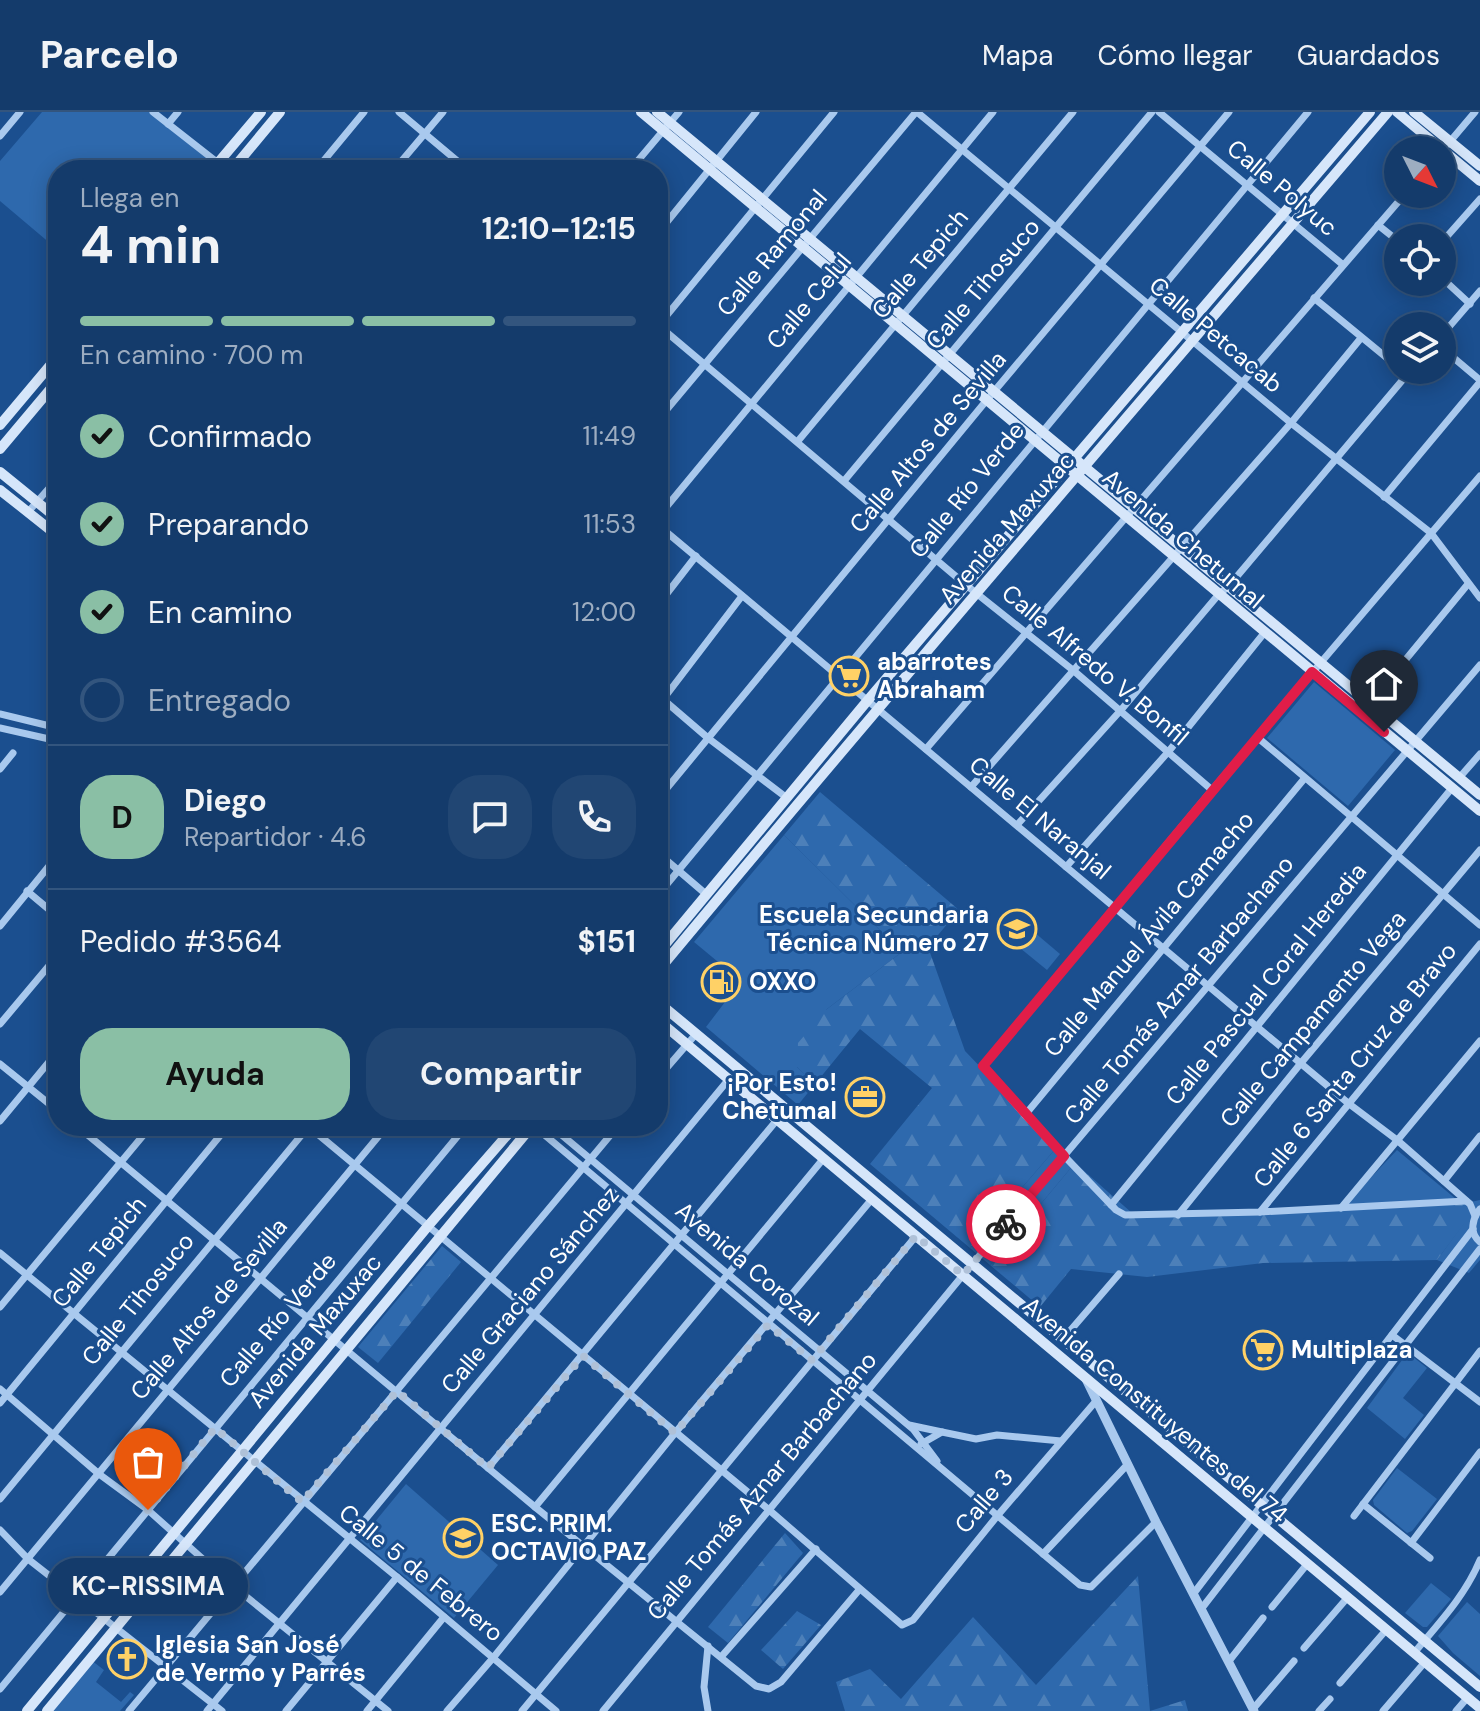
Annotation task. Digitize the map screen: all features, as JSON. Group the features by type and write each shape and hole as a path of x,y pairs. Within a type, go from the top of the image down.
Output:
{"main road":[{"path":"228,160 261,112"},
{"path":"231,160 280,112"},
{"name":"Avenida Chetumal","path":"641,112 666,127 713,165 1411,746 1455,783 1480,811"},
{"name":"Avenida Chetumal","path":"657,112 666,127"},
{"name":"Avenida Maxuxac","path":"668,941 868,700 1370,112"},
{"name":"Avenida Maxuxac","path":"668,959 976,592 1388,112"},
{"path":"1397,112 1430,136"},
{"path":"1414,112 1435,136"},
{"path":"1456,153 1480,166"},
{"path":"1456,158 1480,181"},
{"path":"0,425 48,368"},
{"path":"0,449 48,392"},
{"path":"0,472 48,511"},
{"path":"0,490 48,528"},
{"name":"Avenida Chetumal","path":"1224,591 1265,632 1369,704 1411,746"},
{"name":"Avenida Chetumal","path":"1455,783 1480,795"},
{"name":"Avenida Constituyentes del 74","path":"668,1010 1480,1687"},
{"name":"Avenida Constituyentes del 74","path":"668,1028 1480,1708"},
{"name":"Avenida Maxuxac","path":"27,1711 428,1226 506,1136"},
{"name":"Avenida Maxuxac","path":"47,1711 525,1136"}],"street":[{"path":"0,136 20,112"},
{"path":"153,112 213,160"},
{"path":"168,124 178,112"},
{"path":"324,160 364,112"},
{"path":"399,112 456,160"},
{"path":"403,160 443,112"},
{"path":"638,160 679,112"},
{"path":"668,221 756,112"},
{"path":"668,313 834,112"},
{"name":"Calle Petcacab","path":"916,112 1291,423 1431,533 1480,598"},
{"name":"Calle Ramonal","path":"668,408 916,112"},
{"name":"Calle Celul","path":"668,505 993,112"},
{"name":"Calle Tepich","path":"798,441 1073,112"},
{"name":"Calle Tihosuco","path":"844,481 1152,112"},
{"name":"Calle Polyuc","path":"1159,112 1342,264"},
{"name":"Calle Altos de Sevilla","path":"668,787 1229,112"},
{"name":"Calle Río Verde","path":"668,883 1308,112"},
{"path":"1454,136 1475,112"},
{"path":"1456,226 1480,199"},
{"path":"926,749 1393,208"},
{"path":"1378,225 1384,230"},
{"path":"1456,291 1470,304"},
{"path":"1456,320 1480,291"},
{"path":"1314,298 1384,355"},
{"name":"Calle Alfredo V. Bonfil","path":"668,333 966,585 1121,710 1212,790"},
{"path":"971,787 1291,423 1361,338"},
{"path":"1384,497 1480,381 1456,360"},
{"path":"1017,825 1224,591 1336,459 1393,384"},
{"path":"1194,1593 1473,1229 1478,1210 1468,1203 1125,1215 1111,1205 1064,1156 983,1066 1212,790 1480,476"},
{"path":"28,512 48,489"},
{"name":"Calle El Naranjal","path":"668,533 1348,1103 1397,1140 1468,1203"},
{"path":"668,592 696,556"},
{"path":"1369,704 1468,584"},
{"path":"668,690 742,596"},
{"path":"1066,867 1169,751 1265,632"},
{"name":"Calle Tomás Aznar Barbachano","path":"603,1711 963,1275 1480,665"},
{"path":"668,706 787,798"},
{"path":"0,714 48,726"},
{"path":"0,728 48,739"},
{"path":"1257,737 1480,925"},
{"path":"0,769 13,753"},
{"name":"Calle Pascual Coral Heredia","path":"1111,1205 1480,754"},
{"name":"Calle Manuel Ávila Camacho","path":"1025,1115 1304,779"},
{"name":"Calle Campamento Vega","path":"1178,1215 1480,850"},
{"path":"668,861 707,895"},
{"path":"0,926 48,867"},
{"path":"27,891 48,909"},
{"name":"Calle 6 Santa Cruz de Bravo","path":"1260,1212 1480,944"},
{"path":"0,1024 48,967"},
{"path":"668,1066 696,1034"},
{"path":"1341,1208 1480,1041"},
{"path":"0,1121 48,1063"},
{"path":"0,1064 48,1103"},
{"name":"Calle Graciano Sánchez","path":"207,1711 729,1079"},
{"path":"488,1468 786,1109"},
{"path":"89,1136 535,1507 756,1686 769,1689 781,1682 859,1590 816,1549 320,1136"},
{"path":"0,1307 143,1136"},
{"name":"Calle Tepich","path":"0,1403 3,1392 74,1314 220,1136"},
{"name":"Calle Tihosuco","path":"0,1499 300,1136"},
{"name":"Calle Altos de Sevilla","path":"0,1592 379,1136"},
{"name":"Calle Río Verde","path":"0,1689 458,1136"},
{"name":"Avenida Corozal","path":"545,1136 768,1325 919,1445 946,1472 1080,1585 1091,1587 1156,1522"},
{"name":"Avenida Corozal","path":"563,1136 908,1425 919,1445"},
{"path":"129,1711 610,1136"},
{"path":"1444,1181 1480,1136"},
{"path":"535,1507 824,1158"},
{"path":"848,1178 857,1167"},
{"path":"447,1711 872,1199"},
{"path":"1473,1229 1476,1240 1480,1242"},
{"path":"522,1711 916,1236"},
{"path":"1202,1608 1480,1249"},
{"name":"Calle 5 de Febrero","path":"0,1253 556,1711"},
{"path":"1063,1339 1119,1274"},
{"path":"1392,1335 1480,1402"},
{"path":"1354,1516 1480,1351"},
{"path":"1085,1377 1254,1710 1294,1661"},
{"path":"3,1392 99,1474 148,1510 233,1586 388,1711"},
{"name":"Calle 3","path":"859,1590 902,1625 913,1620 1096,1401"},
{"path":"908,1425 976,1439 997,1435 1061,1441"},
{"path":"919,1445 942,1432"},
{"path":"1411,1543 1480,1452"},
{"path":"1043,1554 1128,1464"},
{"path":"1363,1504 1430,1558"},
{"path":"0,1530 28,1559 222,1711"},
{"path":"721,1657 816,1549"},
{"path":"1414,1653 1465,1592 1480,1560"},
{"path":"1272,1607 1308,1563"},
{"path":"286,1711 397,1577"},
{"path":"1304,1648 1348,1597"},
{"path":"367,1711 444,1617"},
{"path":"1229,1661 1263,1618"},
{"path":"1340,1683 1387,1629"},
{"path":"708,1646 704,1687 708,1711"},
{"path":"1383,1711 1425,1662"},
{"path":"1456,1711 1468,1697"},
{"path":"1319,1711 1330,1699"}],"green space":[{"path":"42,112 153,112 210,160 48,160 48,242 0,201 0,161"},
{"path":"1314,682 1395,750 1348,806 1267,738"},
{"path":"820,792 959,910 928,947 965,1051 1057,1147 970,1248 870,1164 932,1088 860,1029 815,1084 797,1067 798,1043 827,1009 902,952 784,835"},
{"path":"784,835 902,952 827,1009 797,1067 815,1084 798,1105 706,1027 741,981 694,942"},
{"path":"1034,932 1060,954 1047,970 1020,948"},
{"path":"1057,1147 1075,1163 990,1265 970,1248"},
{"path":"1397,1150 1462,1204 1480,1200 1480,1260 1469,1273 1437,1260 1464,1223 1344,1206"},
{"path":"1075,1163 1132,1213 1462,1204 1467,1216 1437,1260 1263,1263 1147,1277 1071,1269 1040,1307 990,1265"},
{"path":"442,1246 461,1262 378,1363 358,1347"},
{"path":"1405,1356 1412,1356 1427,1368 1403,1398 1424,1415 1405,1439 1367,1408"},
{"path":"1397,1468 1437,1499 1412,1531 1407,1533 1374,1505 1373,1500"},
{"path":"406,1484 498,1565 454,1618 360,1540"},
{"path":"785,1533 803,1553 728,1643 708,1627"},
{"path":"1138,1576 1150,1711 845,1711 836,1682 870,1669 901,1699 973,1617 1036,1685"},
{"path":"1431,1583 1451,1599 1427,1627 1423,1627 1405,1613"},
{"path":"1467,1602 1480,1614 1480,1676 1438,1636"},
{"path":"797,1611 821,1625 783,1669 761,1650"},
{"path":"91,1660 104,1670 96,1682 121,1702 130,1692 134,1695 120,1711 49,1711"},
{"path":"1185,1700 1188,1711 1150,1711"}],"way so far":[{"path":"148,1510 215,1428 302,1502 397,1391 488,1468 583,1356 675,1433 768,1325 812,1360 916,1236 963,1275 1006,1224"}],"place":[{"name":"abarrotes Abraham","path":"849,676"},
{"name":"Escuela Secundaria Técnica Número 27","path":"1017,929"},
{"name":"OXXO","path":"721,982"},
{"name":"¡Por Esto! Chetumal","path":"865,1097"},
{"name":"Multiplaza","path":"1263,1350"},
{"name":"KC-RISSIMA","path":"148,1510"},
{"name":"ESC. PRIM. OCTAVIO PAZ","path":"463,1538"},
{"name":"Iglesia San José de Yermo y Parrés","path":"127,1659"}],"route":[{"path":"1006,1224 1064,1156 983,1066 1312,672 1384,732"}]}
